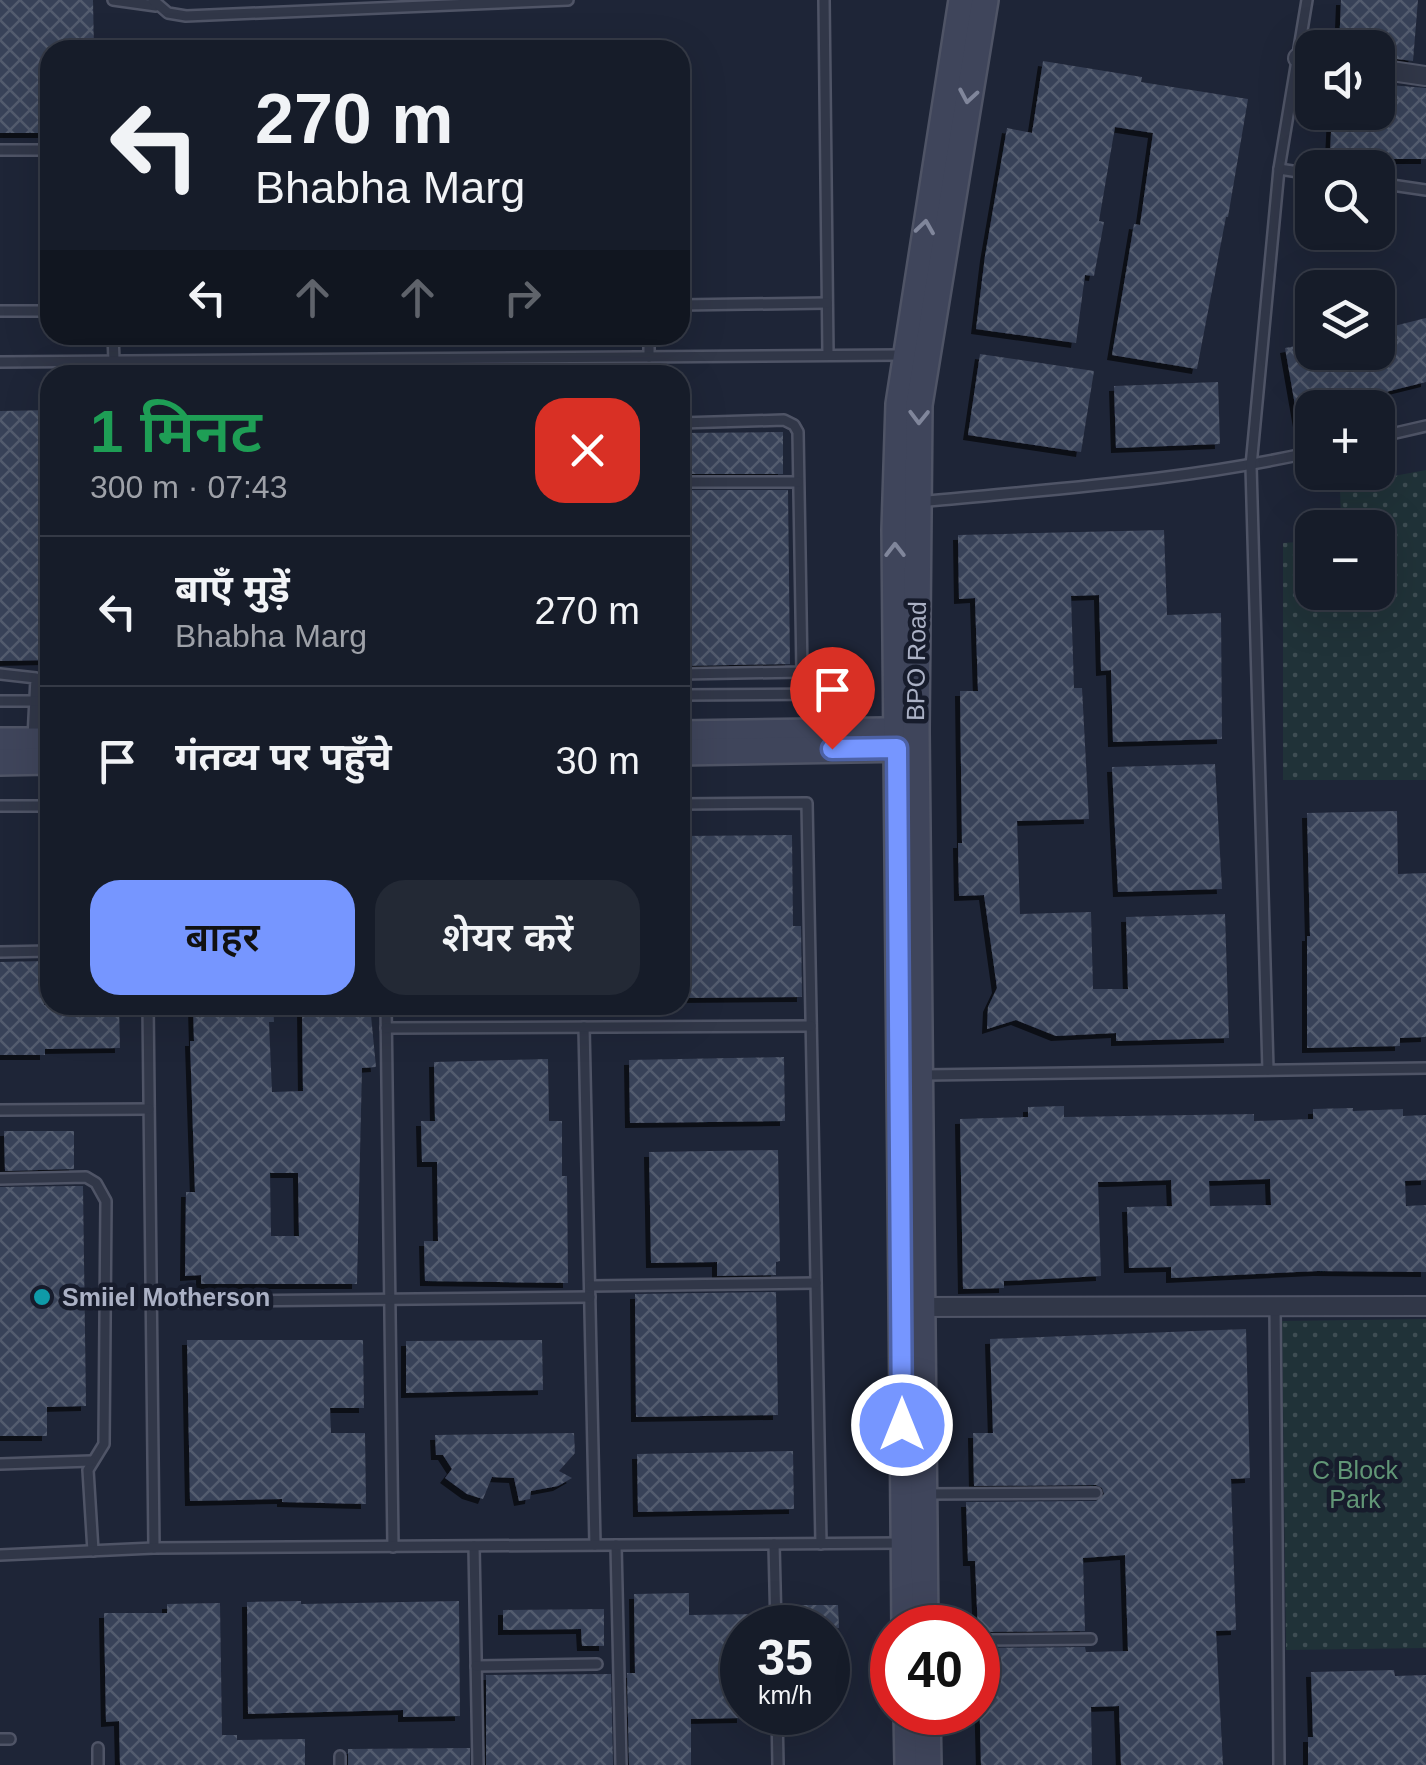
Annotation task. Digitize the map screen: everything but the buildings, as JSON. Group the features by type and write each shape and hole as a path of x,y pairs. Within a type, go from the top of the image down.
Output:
{"street":[{"name":"BPO Road","path":"908,1605 913,1543 906,740 908,504 919,405 916,354 962,0"},
{"name":"BPO Road","path":"916,354 985,0"},
{"path":"1395,71 1426,76"},
{"path":"690,734 832,732 906,740"},
{"path":"690,751 906,740"},
{"path":"0,742 40,747"},
{"path":"0,762 40,749"},
{"path":"911,1307 1426,1306"},
{"name":"BPO Road","path":"911,1307 922,1494 913,1543 922,1605"},
{"path":"907,1735 908,1765"},
{"path":"927,1735 928,1765"}],"lane":[{"path":"113,0 154,3 168,13 186,16 568,0"},
{"path":"824,0 828,355"},
{"path":"1306,30 1307,0"},
{"path":"1268,1070 1251,466 1279,169 1295,101"},
{"path":"0,150 40,150"},
{"path":"1279,169 1295,171"},
{"path":"1395,185 1426,190"},
{"path":"690,305 827,302"},
{"path":"0,311 40,311"},
{"path":"113,345 114,361"},
{"path":"649,345 649,357"},
{"path":"0,362 916,354"},
{"path":"690,423 784,420 798,432 804,694"},
{"path":"1395,433 1426,426"},
{"path":"908,504 1251,466 1295,456"},
{"path":"690,482 798,482"},
{"path":"690,674 802,672"},
{"path":"0,674 36,678 34,701 40,729"},
{"path":"690,695 832,694 832,732"},
{"path":"0,701 40,701"},
{"path":"690,804 807,804 821,1544"},
{"path":"0,806 40,806"},
{"path":"0,952 40,951"},
{"path":"148,1015 154,1548"},
{"path":"386,1015 393,1546"},
{"path":"386,1028 811,1026"},
{"path":"584,1028 595,1545"},
{"path":"909,1075 1426,1068"},
{"path":"0,1110 149,1109"},
{"path":"0,1178 86,1177 96,1182 106,1201 104,1444 88,1470 93,1551"},
{"path":"151,1302 390,1300 816,1282"},
{"path":"1275,1305 1279,1765"},
{"path":"0,1464 91,1461"},
{"path":"922,1494 1096,1493"},
{"path":"0,1555 154,1548 913,1543"},
{"path":"774,1544 775,1605"},
{"path":"616,1545 622,1765"},
{"path":"474,1546 478,1765"},
{"path":"1000,1640 1091,1639"},
{"path":"476,1666 597,1664"},
{"path":"777,1735 778,1765"},
{"path":"98,1748 98,1765"}],"green space":[{"path":"1426,470 1426,780 1283,780 1283,543 1295,542 1295,610 1395,610 1395,510 1341,510 1340,490 1395,490 1395,476"},
{"name":"C Block Park","path":"1426,1319 1426,1648 1286,1650 1282,1321"}],"place":[{"name":"Smiiel Motherson","path":"42,1297"}],"route":[{"path":"832,749 897,748 902,1425"}]}
